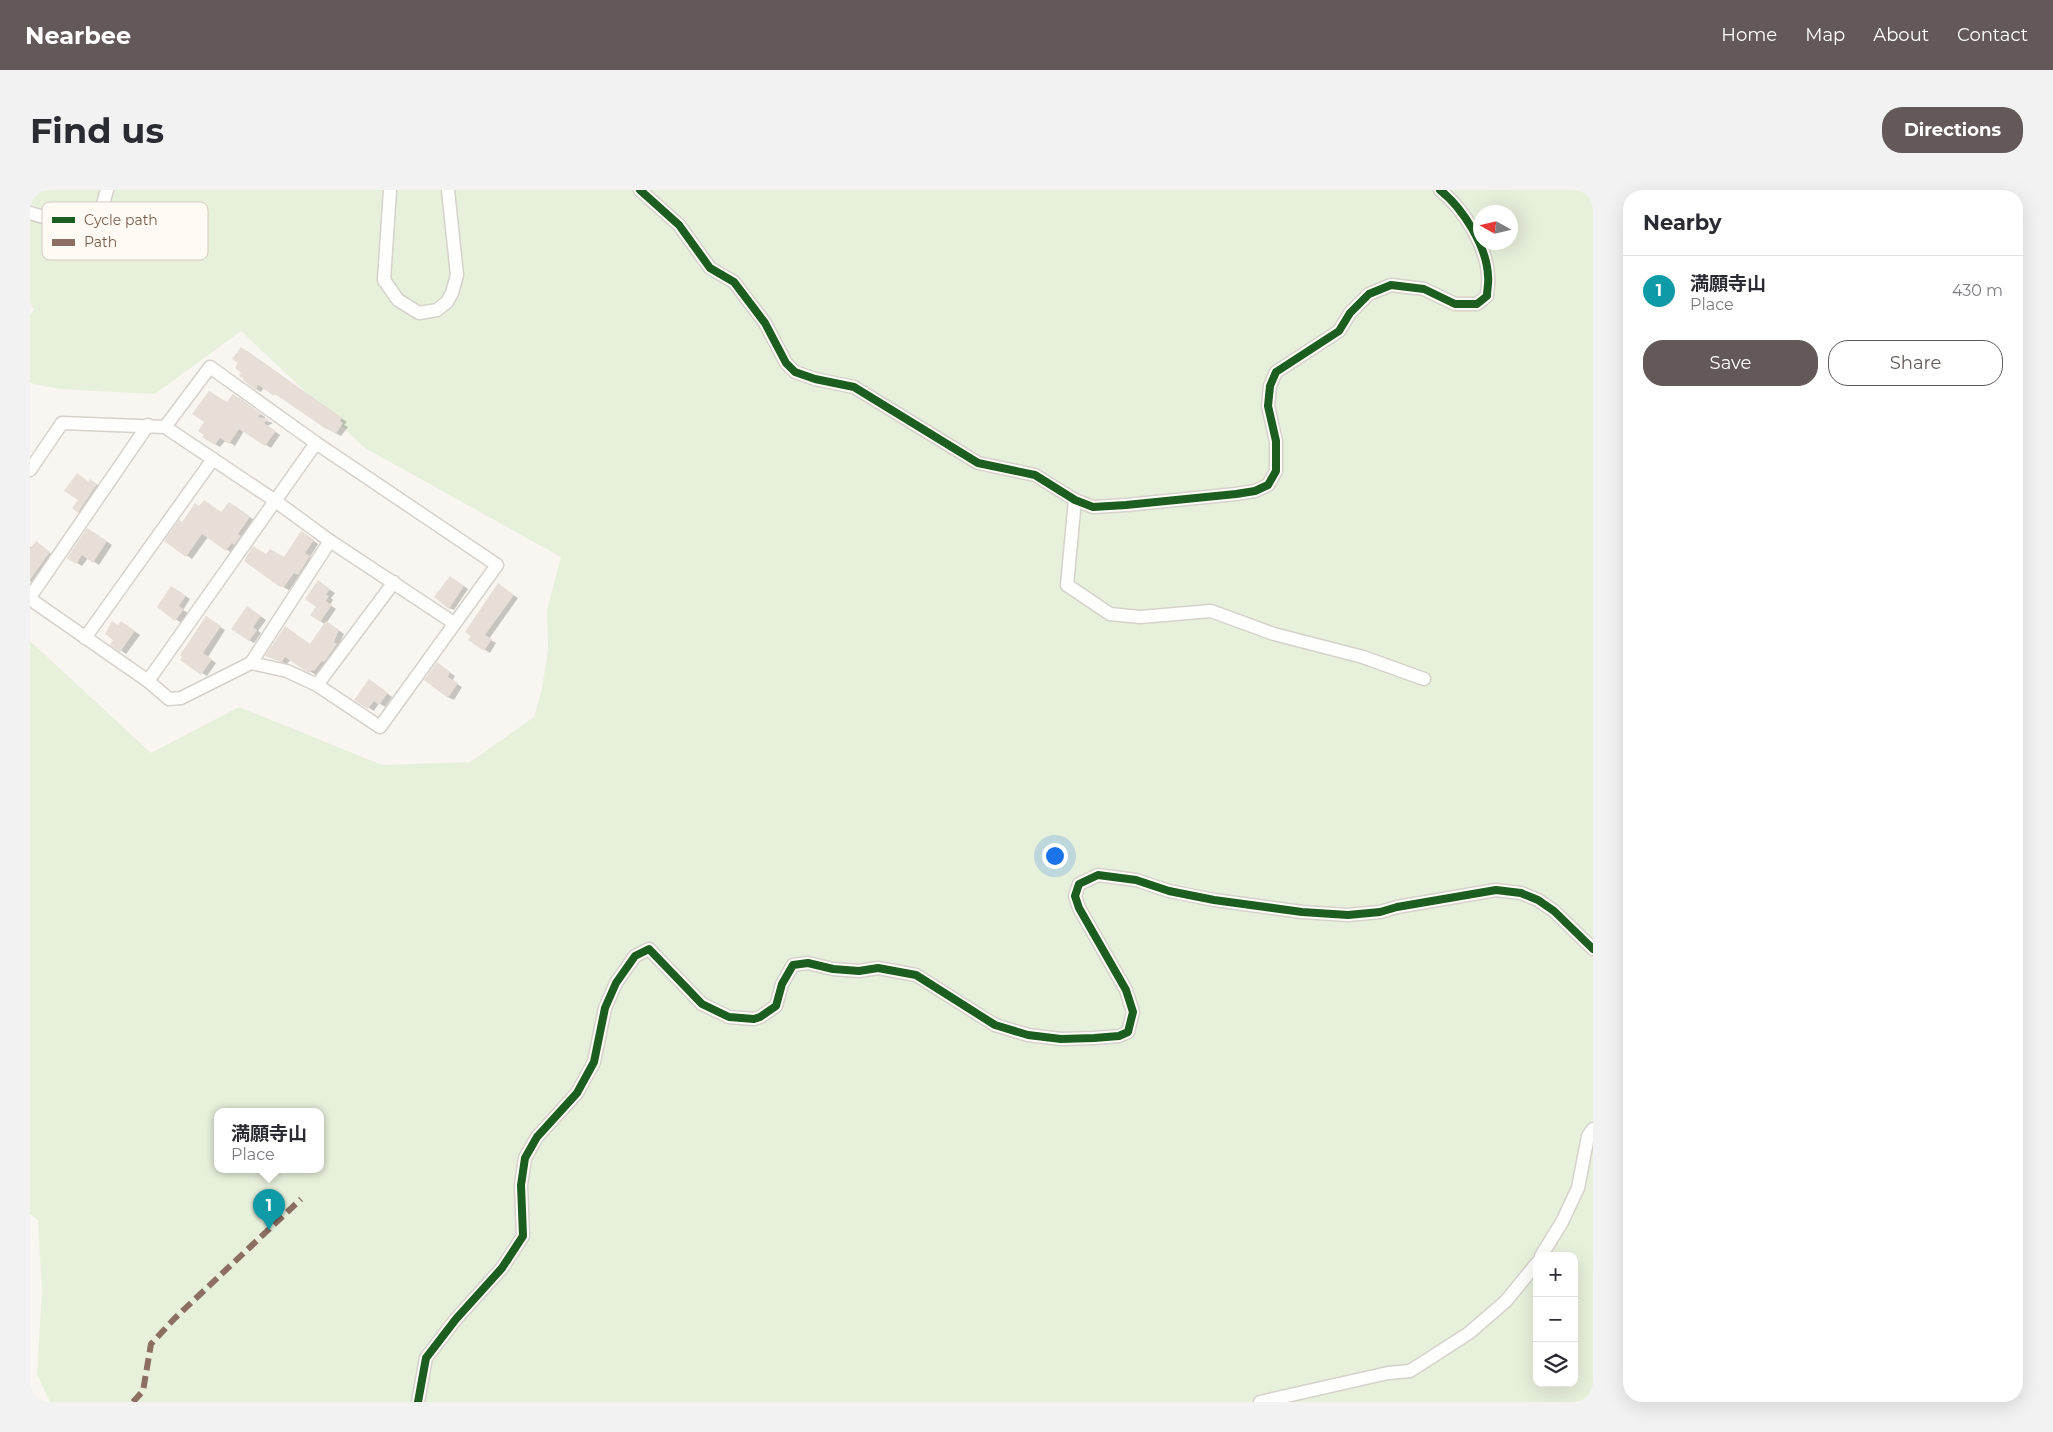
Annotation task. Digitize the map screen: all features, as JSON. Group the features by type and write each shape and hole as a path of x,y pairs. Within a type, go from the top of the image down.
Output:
{"street":[{"path":"103,202 107,190"},
{"path":"390,190 384,280 398,300 419,313 437,310 447,302 452,293 457,275 448,190"},
{"path":"640,190 679,225 710,268 734,282 765,322 786,363 795,372 830,383 854,387 978,463 1034,475 1075,500 1093,507 1255,491 1268,485 1276,471 1276,442 1268,406 1270,386 1276,372 1339,331 1350,314 1370,294 1391,285 1424,289 1455,304 1477,304 1487,296 1488,275 1481,245 1459,210 1440,190"},
{"path":"165,427 210,367 316,443 497,565 380,727 317,685 287,671 251,663"},
{"path":"30,470 62,423 165,427 274,500 330,541 454,623"},
{"path":"148,425 30,598 148,681 169,699 181,698 251,663 330,541"},
{"path":"148,681 316,443"},
{"path":"85,638 213,459"},
{"path":"1075,500 1067,585 1110,614 1140,617 1211,611 1274,634 1363,657 1424,679"},
{"path":"317,685 394,582"},
{"path":"418,1402 426,1358 456,1319 502,1268 523,1236 521,1185 525,1158 537,1137 577,1093 594,1062 605,1008 616,983 635,956 649,948 702,1004 730,1017 754,1019 768,1012 776,1006 782,984 793,965 808,963 833,969 859,971 878,968 916,975 995,1024 1028,1035 1061,1039 1119,1036 1128,1032 1133,1012 1126,990 1079,908 1075,896 1079,884 1098,875 1136,880 1169,891 1214,900 1302,912 1346,915 1380,912 1397,907 1496,890 1521,893 1538,900 1554,911 1593,949"},
{"path":"1543,1252 1562,1222 1578,1188 1588,1136 1593,1129"},
{"path":"1260,1402 1388,1373 1410,1371 1469,1333 1506,1301 1533,1268"}],"green space":[{"path":"30,190 1593,190 1593,1402 50,1402 37,1374 42,1292 38,1220 30,1214 30,641 151,753 239,707 382,765 470,762 534,717 542,689 548,650 547,610 561,557 365,448 241,331 155,394 59,389 30,383 30,315 34,310 30,302"}],"building":[{"path":"241,347 342,418 340,421 343,423 336,434 275,394 274,396 258,385 256,390 243,380 239,376 241,373 235,368 238,363 232,359"},
{"path":"209,391 227,402 233,394 261,414 258,417 269,419 264,423 276,431 265,446 239,429 229,444 220,438 215,445 202,437 204,435 198,431 204,422 192,414"},
{"path":"77,473 89,482 90,479 97,484 78,513 72,508 78,500 64,491"},
{"path":"204,500 221,512 229,502 250,517 238,534 241,536 226,551 202,534 186,557 164,541 179,520 182,522 195,503 199,506"},
{"path":"87,528 107,541 93,563 82,555 76,564 67,558"},
{"path":"301,531 314,540 305,553 310,556 298,575 294,573 284,587 280,587 244,561 253,546 266,554 270,549 284,557"},
{"path":"36,541 50,552 30,580 30,549"},
{"path":"450,576 464,586 449,609 434,597"},
{"path":"318,580 330,589 326,595 329,596 326,601 332,605 320,622 310,615 316,607 305,599"},
{"path":"498,583 514,595 485,635 492,639 484,651 468,640 471,636 465,632"},
{"path":"171,586 186,596 179,606 184,609 175,621 157,607"},
{"path":"247,606 261,616 253,627 257,630 249,641 231,629"},
{"path":"206,616 221,626 203,653 212,659 201,675 180,660 182,657 180,655"},
{"path":"112,621 118,625 121,621 135,631 120,652 110,645 113,640 105,634"},
{"path":"326,621 339,630 334,642 337,644 324,662 322,661 314,671 312,670 310,673 285,657 282,662 265,656 285,626 310,644"},
{"path":"437,662 450,672 448,677 458,683 448,698 424,680"},
{"path":"369,679 388,693 379,705 374,701 368,709 354,700"}],"marked path":[{"path":"133,1402 143,1391 151,1344 175,1318 301,1199"}],"cycle path":[{"path":"640,190 679,225 710,268 734,282 765,323 786,363 795,372 815,379 854,387 978,463 1035,475 1075,500 1093,507 1236,494 1255,491 1268,485 1276,471 1276,441 1268,406 1270,386 1276,372 1339,331 1350,313 1369,294 1391,285 1424,289 1455,304 1477,304 1487,296 1487,265 1478,241 1465,217 1440,190"},
{"path":"418,1402 426,1358 456,1319 502,1268 523,1236 521,1185 525,1158 537,1137 577,1093 594,1062 605,1008 616,983 635,956 649,949 702,1004 729,1017 754,1019 760,1017 776,1006 782,984 793,965 808,963 833,969 859,971 878,968 916,975 995,1025 1028,1035 1061,1039 1119,1036 1128,1032 1133,1012 1126,990 1079,908 1075,896 1079,884 1098,875 1136,880 1169,891 1214,900 1302,912 1348,915 1380,912 1397,907 1496,890 1521,893 1538,900 1554,911 1593,949"}],"place":[{"name":"満願寺山","path":"269,1230"}]}
